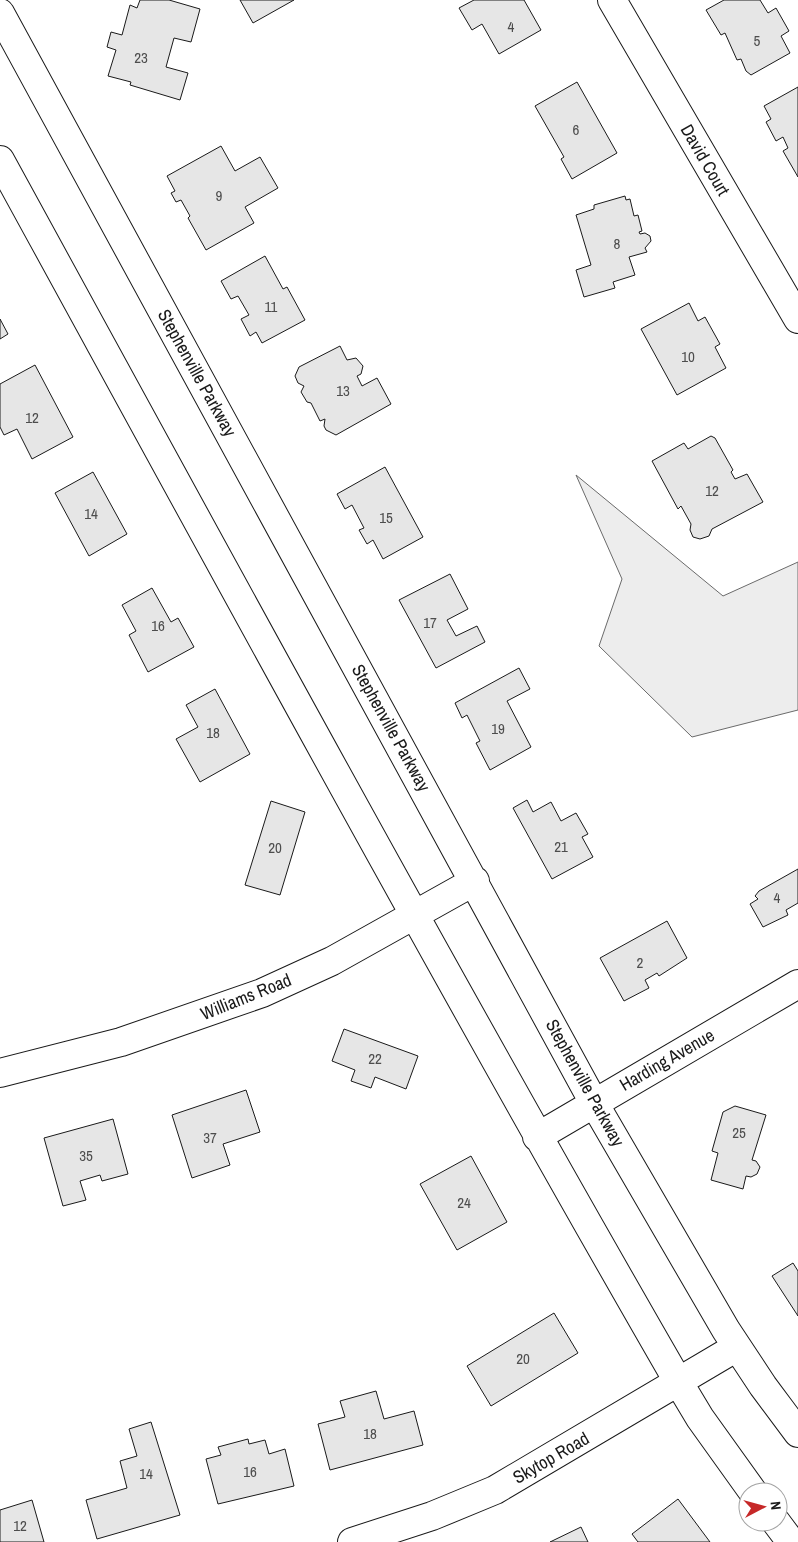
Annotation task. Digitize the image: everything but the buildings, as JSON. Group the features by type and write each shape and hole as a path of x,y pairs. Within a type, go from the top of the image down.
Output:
{"street":[{"name":"David Court","path":"612,0 798,319"},
{"name":"Stephenville Parkway","path":"0,13 475,881 594,1103 737,1347 798,1433"},
{"path":"0,160 412,914 537,1137 678,1383 700,1418 746,1482"},
{"name":"Williams Road","path":"0,1073 121,1042 262,993 332,961 412,914 475,881"},
{"name":"Harding Avenue","path":"537,1137 798,984"},
{"name":"Skytop Road","path":"352,1542 432,1516 494,1490 737,1347"}],"shaded area":[{"path":"576,475 723,596 798,562 798,710 692,737 599,646 622,579"}]}
